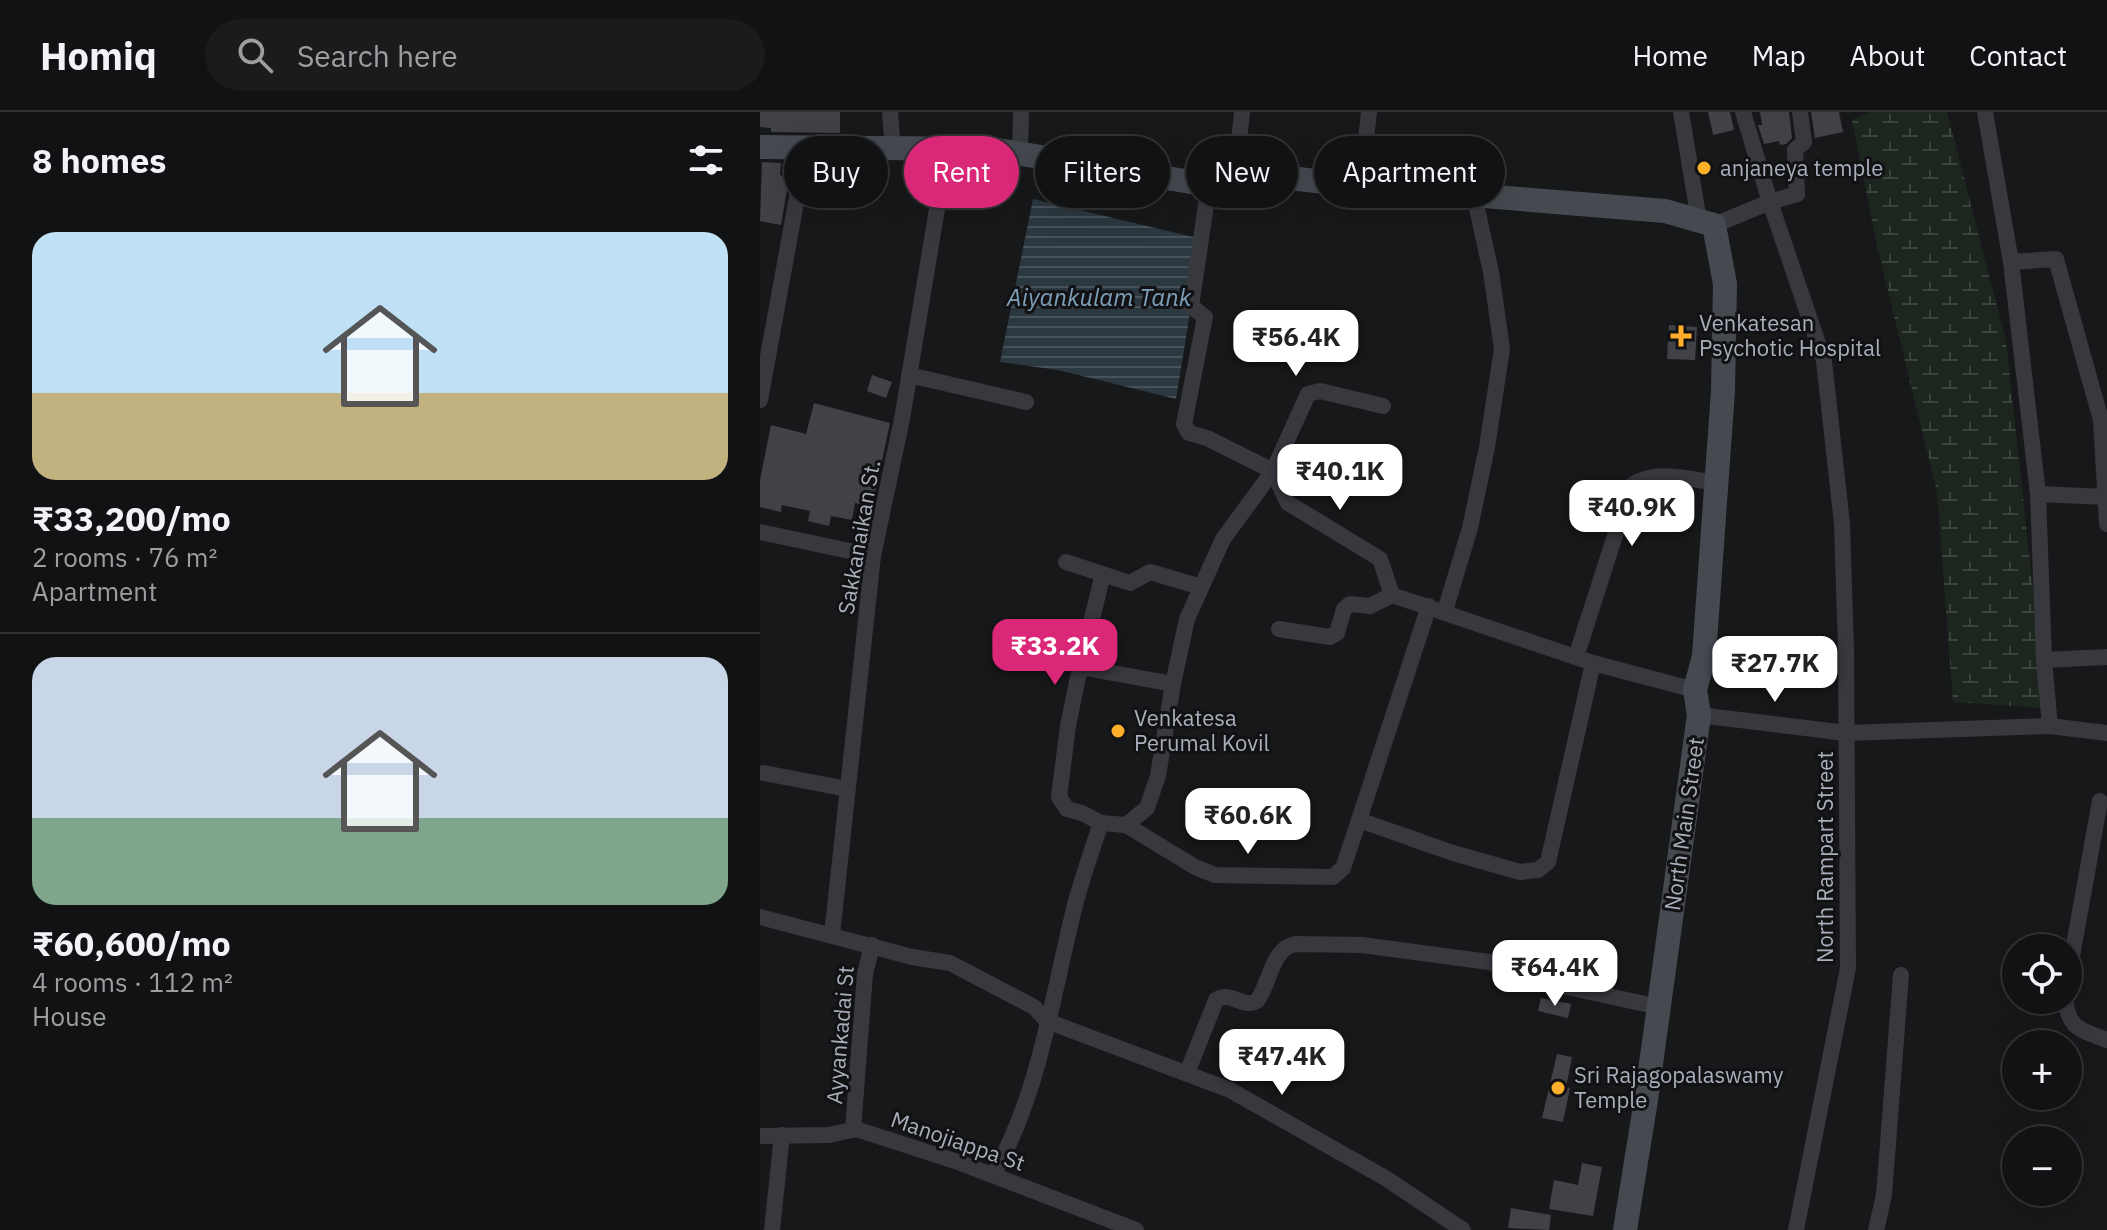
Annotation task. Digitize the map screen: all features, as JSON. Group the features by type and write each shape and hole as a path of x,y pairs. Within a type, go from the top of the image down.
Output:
{"street":[{"path":"890,112 893,149"},
{"path":"1021,112 1020,152 1186,181"},
{"path":"1240,136 1242,112"},
{"path":"1366,136 1369,112"},
{"path":"1681,112 1706,223"},
{"name":"North Rampart Street","path":"1743,112 1824,361 1842,524 1848,968 1796,1230"},
{"path":"1505,198 1665,211 1706,223 1797,194 1795,150 1804,142 1800,112"},
{"path":"1985,112 2011,262 2038,494 2044,726"},
{"path":"760,147 784,148"},
{"path":"888,149 904,149"},
{"path":"760,400 795,208"},
{"name":"Sakkanaikan St.","path":"832,935 873,556 909,375 937,208"},
{"path":"1206,208 1191,306 1205,317 1184,424 1189,433 1207,438 1273,471 1288,503 1380,559 1392,595"},
{"path":"1103,574 1068,726 1059,797 1067,809 1101,823 1126,825 1195,867 1215,875 1333,877 1343,868 1437,609 1470,528 1487,447 1502,349 1491,272 1477,208"},
{"name":"North Main Street","path":"1625,1230 1699,715 1695,690 1704,656 1723,391 1725,284 1706,223"},
{"path":"2011,262 2056,259 2101,420 2107,524"},
{"path":"909,375 1026,402"},
{"path":"1126,825 1147,808 1158,776 1187,619 1223,539 1273,471 1308,394 1320,391 1383,406"},
{"path":"1576,657 1631,486 1641,478 1652,476 1717,483"},
{"path":"2038,494 2106,497"},
{"path":"760,532 873,556"},
{"path":"1066,562 1130,583 1150,572 1201,587"},
{"path":"1279,629 1330,637 1337,633 1344,609 1350,604 1370,606 1392,595 1593,663 1695,690"},
{"path":"2044,660 2107,657"},
{"path":"1359,820 1453,853 1520,872 1538,870 1548,862 1593,663"},
{"path":"1080,667 1173,684"},
{"path":"1699,715 1846,733 2044,726 2107,733"},
{"path":"764,773 847,789"},
{"path":"2076,934 2100,801"},
{"path":"993,1175 1026,1102 1076,901 1101,823"},
{"path":"760,917 912,957 950,963 1034,1007 1047,1021 1230,1090 1387,1179 1463,1230"},
{"name":"Ayyankadai St","path":"853,1130 866,944"},
{"path":"1187,1073 1216,1000 1228,996 1245,1003 1257,1001 1279,954 1295,944 1362,945 1489,962 1544,982 1659,1007"},
{"path":"1876,1230 1884,1195 1901,975"},
{"path":"2067,1014 2076,1028 2107,1040"},
{"name":"Manojiappa St","path":"760,1136 829,1135 853,1130 993,1175 1136,1230"},
{"path":"772,1230 782,1135"}],"green space":[{"path":"1871,112 1947,112 2006,341 2044,708 1953,702 1937,492 1877,246 1852,120"}],"water":[{"name":"Aiyankulam Tank","path":"1033,199 1035,208 1071,208 1202,239 1176,399 1058,370 1000,362"}],"building":[{"path":"760,112 840,112 840,133 771,132 771,128 760,127"},
{"path":"1708,112 1730,112 1734,130 1713,135"},
{"path":"1760,112 1789,112 1792,138 1786,144 1780,145 1779,141 1764,144 1758,125 1762,125"},
{"path":"1811,112 1839,112 1843,132 1815,138"},
{"path":"762,162 781,163 784,207 781,225 760,221"},
{"path":"1669,325 1697,327 1695,360 1667,359"},
{"path":"872,375 892,382 886,398 867,391"},
{"path":"814,403 890,423 872,507 855,503 852,520 831,516 829,526 808,521 810,511 782,505 781,512 760,507 760,480 771,425 806,434"},
{"path":"1541,998 1571,1004 1568,1018 1538,1011"},
{"name":"Sri Rajagopalaswamy Temple","path":"1557,1054 1572,1057 1563,1122 1542,1118"},
{"path":"1582,1163 1602,1167 1593,1216 1549,1209 1554,1180 1578,1185"},
{"path":"1511,1208 1551,1215 1549,1230 1508,1228"}],"place":[{"name":"anjaneya temple","path":"1704,168"},
{"name":"Venkatesan Psychotic Hospital","path":"1681,336"},
{"name":"Venkatesa Perumal Kovil","path":"1118,731"},
{"name":"Sri Rajagopalaswamy Temple","path":"1558,1088"}]}
